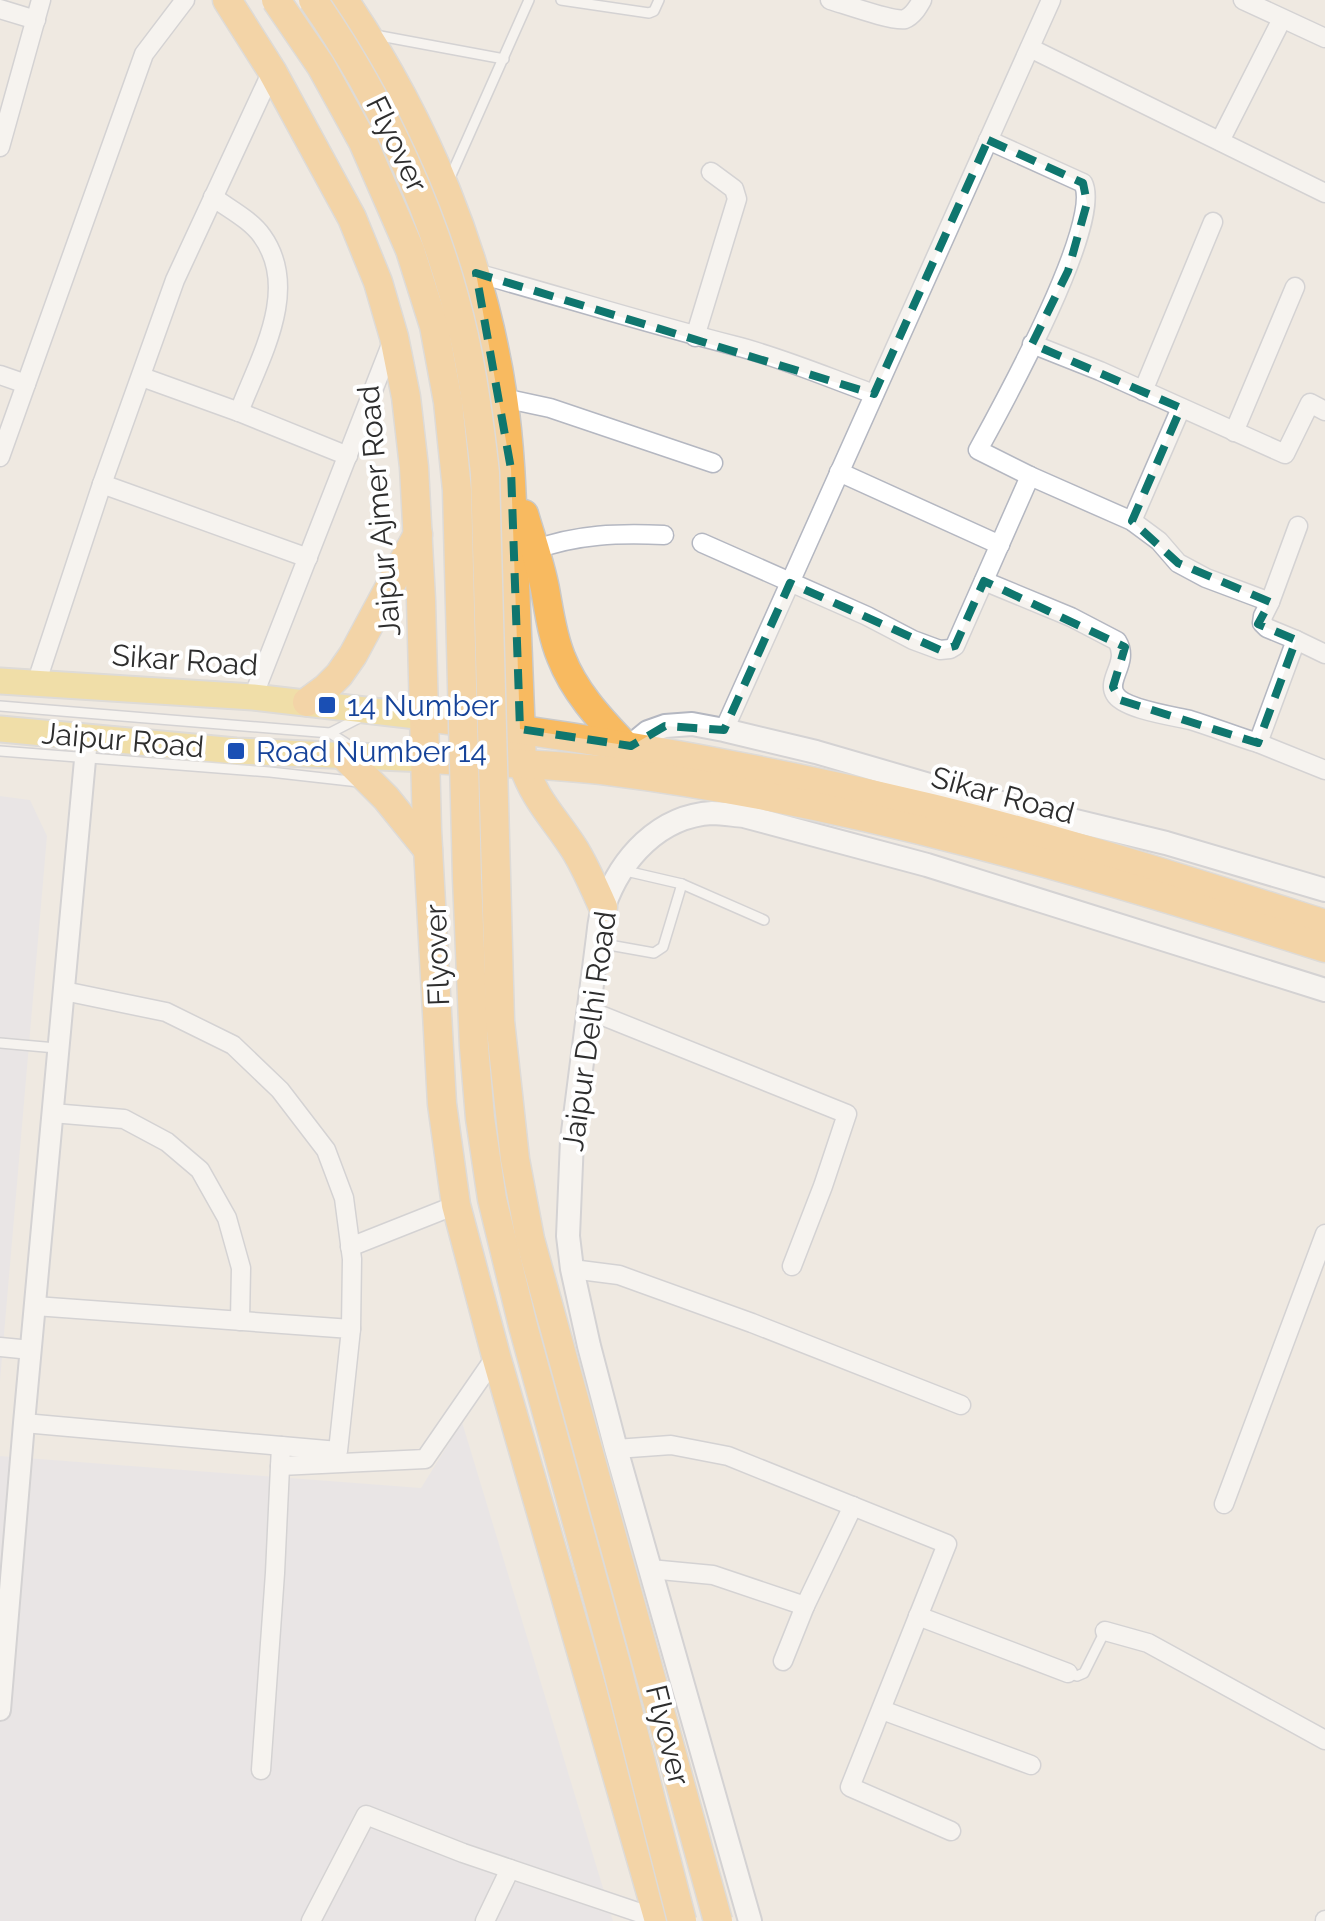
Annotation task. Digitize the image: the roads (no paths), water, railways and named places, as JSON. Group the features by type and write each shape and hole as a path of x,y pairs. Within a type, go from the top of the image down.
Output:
{"highway":[{"name":"Jaipur Ajmer Road","path":"226,0 272,71 352,218 378,282 394,336 406,397 418,534 428,850 442,1104 456,1205 496,1356 666,1920"},
{"name":"Flyover","path":"276,0 321,66 362,142 410,250 434,326 448,402 457,490 466,878 480,1118 492,1199 523,1326 616,1664 666,1920"},
{"name":"Flyover","path":"312,0 351,59 388,128 417,192 464,333 485,472 500,1021 515,1158 530,1240 718,1921"},
{"path":"344,0 406,101 476,274 503,398 511,469 522,762 536,796 573,847 603,907"},
{"path":"511,469 560,656 588,705 638,747"},
{"path":"307,702 339,676 353,655 418,534"},
{"name":"Sikar Road","path":"425,717 638,747 843,788 936,810 1325,924"},
{"path":"353,758 428,850"},
{"path":"427,759 522,762 612,772 848,813 962,839 1325,948"}],"main road":[{"name":"Sikar Road","path":"0,681 253,697 425,717"},
{"path":"638,747 648,732 664,726 692,724 724,730 816,752 943,790 1166,844 1325,890"},
{"name":"Jaipur Road","path":"0,728 86,748 427,759"},
{"name":"Jaipur Delhi Road","path":"750,1921 616,1449 572,1269 568,1236 572,1140 596,942 603,907 622,870 644,842 664,826 714,813 744,816 927,865 1325,990"}],"street":[{"path":"0,147 40,0"},
{"path":"0,457 144,54 185,0"},
{"path":"830,0 894,18 905,18 922,0"},
{"path":"724,730 1052,0"},
{"path":"1243,0 1325,38"},
{"path":"0,9 36,20"},
{"path":"1220,141 1282,19"},
{"path":"1030,48 1325,193"},
{"path":"36,684 102,484 176,280 272,71"},
{"path":"988,140 1083,183 1087,189 1068,271 978,450 1132,521 1159,541 1178,564 1270,602"},
{"path":"696,337 737,200 734,189 711,172"},
{"path":"214,198 260,232 269,248 279,292 274,322 239,412"},
{"path":"1144,391 1213,222"},
{"path":"476,274 736,346 874,394"},
{"path":"1234,432 1295,287"},
{"path":"253,697 394,336"},
{"path":"1032,344 1286,454 1310,402 1325,411"},
{"path":"0,376 26,384"},
{"path":"142,377 348,456"},
{"path":"503,398 550,408 713,463"},
{"path":"1132,521 1181,408"},
{"path":"839,472 1000,545"},
{"path":"702,543 940,650 950,649 955,646 1030,476"},
{"path":"102,484 308,558"},
{"path":"1298,526 1262,622 1267,628 1325,654"},
{"path":"534,550 598,534 664,536"},
{"path":"984,581 1071,616 1117,642 1122,657 1113,687 1120,700 1258,743 1325,770"},
{"path":"1258,743 1296,640"},
{"path":"0,1710 86,748"},
{"path":"24,1423 338,1451 351,1329 350,1247 344,1198 326,1150 280,1090 234,1045 166,1012 64,991"},
{"path":"588,1010 848,1114 792,1266"},
{"path":"52,1114 124,1119 168,1142 200,1170 227,1218 241,1268 240,1322"},
{"path":"350,1247 456,1205"},
{"path":"1224,1504 1325,1234"},
{"path":"572,1269 634,1280 961,1404"},
{"path":"34,1306 351,1329"},
{"path":"0,1347 30,1350"},
{"path":"280,1466 425,1459 496,1356"},
{"path":"616,1449 671,1445 728,1456 946,1544 850,1786 950,1831"},
{"path":"261,1770 281,1446"},
{"path":"783,1661 804,1606 853,1506"},
{"path":"650,1569 713,1575 804,1606"},
{"path":"918,1616 1068,1673"},
{"path":"1105,1631 1148,1643 1325,1740"},
{"path":"882,1710 1031,1766"},
{"path":"311,1921 366,1814 510,1869 666,1920"},
{"path":"485,1921 510,1869"}],"lane":[{"path":"445,190 529,0"},
{"path":"562,0 649,13 659,0"},
{"path":"367,34 504,59"},
{"path":"0,706 353,758"},
{"path":"353,758 372,710"},
{"path":"0,751 86,748 270,772 353,758"},
{"path":"622,870 682,884 764,920"},
{"path":"596,942 654,953 663,946 682,884"},
{"path":"0,1043 58,1048"},
{"path":"1068,1673 1084,1673 1105,1631"}],"place":[{"name":"14 Number","path":"327,705"},
{"name":"Road Number 14","path":"236,751"}]}
